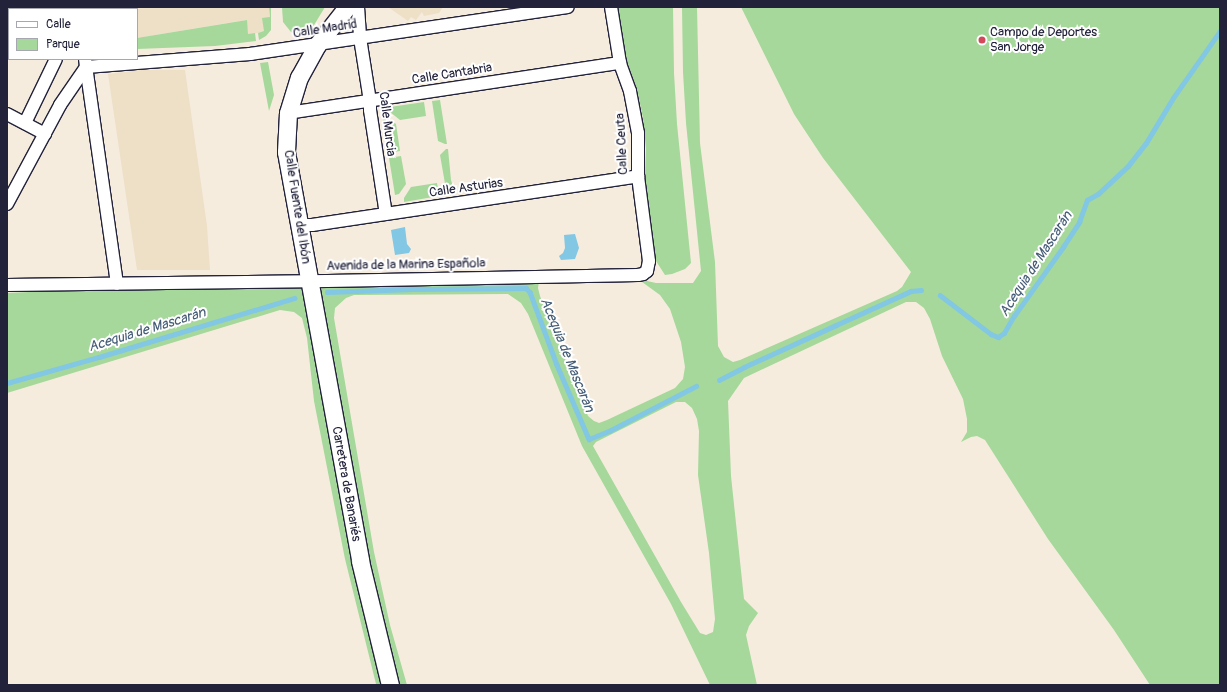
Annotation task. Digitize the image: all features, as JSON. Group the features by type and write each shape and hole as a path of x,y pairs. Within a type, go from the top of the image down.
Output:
{"street":[{"name":"Calle Fuente del Ibón","path":"309,281 286,152 288,113 299,77 317,45 347,7"},
{"name":"Calle Murcia","path":"358,7 360,38 386,214"},
{"name":"Calle Madrid","path":"85,63 202,59 317,45 568,7"},
{"name":"Calle Ceuta","path":"611,7 620,63 630,91 636,119 639,149 638,176 649,261 647,271 638,275"},
{"path":"25,123 56,60"},
{"path":"7,204 85,63"},
{"path":"85,63 118,284"},
{"name":"Calle Cantabria","path":"288,113 620,63"},
{"path":"7,114 45,134"},
{"name":"Calle Asturias","path":"298,225 312,225 638,176"},
{"name":"Avenida de la Marina Española","path":"7,285 638,275"},
{"name":"Carretera de Banariés","path":"309,281 360,561 390,685"}],"shaded area":[{"path":"269,7 270,17 264,31 258,33 248,34 246,20 138,38 138,8 100,8"},
{"path":"388,7 443,7 439,13 424,16 422,12 416,20 411,17 408,21"},
{"path":"142,70 185,70 207,226 210,270 137,270 108,74"}],"green space":[{"path":"269,7 271,7 271,30 266,36 259,40 258,33 264,31 262,18 270,17"},
{"path":"282,7 325,7 311,30 306,34 297,35 291,32 283,22"},
{"path":"618,7 673,7 674,73 677,124 691,263 685,269 672,274 665,275 656,261 645,176 646,149 643,118 637,89 627,61"},
{"path":"682,7 697,7 700,143 715,262 718,346 724,357 733,362 897,291 902,287 911,272 823,158 794,114 741,7 1220,7 1220,685 1150,685 1114,630 1048,539 985,440 977,436 961,442 967,432 967,419 963,399 942,356 930,319 924,308 916,302 906,302 744,378 728,401 731,476 744,599 758,613 749,626 746,635 757,685 710,685 671,604 582,446 528,314 521,303 508,294 354,295 346,298 335,308 334,318 374,552 390,625 407,685 376,684 345,559 314,401 307,338 302,318 294,312 280,310 7,393 7,293 117,288 539,281 538,288 540,296 588,416 594,421 599,423 607,420 675,388 683,379 685,367 681,342 670,309 660,295 638,279 656,283 693,283 701,271 686,123 683,72","holes":["676,402 685,402 692,408 697,419 699,431 698,475 709,553 715,619 713,632 706,635 700,633 681,602 593,446 596,442"]},
{"path":"247,20 248,34 255,33 256,41 215,46 138,49 138,38"},
{"path":"268,62 274,95 269,111 260,63"},
{"path":"440,100 447,144 438,141 432,101"},
{"path":"424,102 426,116 400,120 390,112 390,107"},
{"path":"383,117 387,117 396,124 400,151 388,153"},
{"path":"448,149 451,180 455,194 447,195 440,155"},
{"path":"401,156 406,184 399,194 395,195 389,158"},
{"path":"437,183 439,196 404,202 404,198 411,187"}],"water":[{"path":"405,227 407,244 411,249 409,253 395,255 391,230"},
{"path":"575,234 579,248 575,259 561,260 559,256 563,253 565,248 564,235"}],"waterway":[{"name":"Acequia de Mascarán","path":"940,295 991,334 998,337 1004,333 1014,316 1079,222 1087,200 1098,194 1128,166 1146,143 1173,98 1220,31"},
{"name":"Acequia de Mascarán","path":"327,292 412,289 526,288 530,292 557,365 589,439 609,431 696,386"},
{"name":"Acequia de Mascarán","path":"719,380 744,367 911,291 921,290"},
{"name":"Acequia de Mascarán","path":"7,383 294,298"}],"place":[{"name":"Campo de Deportes San Jorge","path":"982,40"}]}
